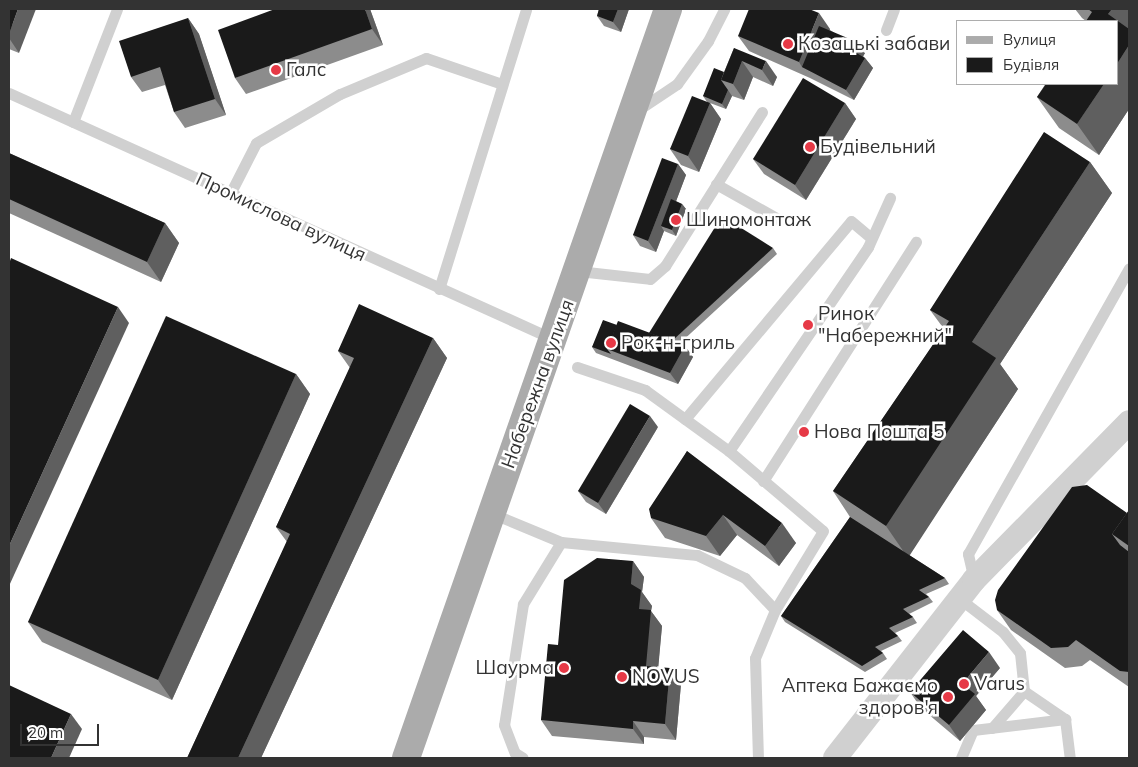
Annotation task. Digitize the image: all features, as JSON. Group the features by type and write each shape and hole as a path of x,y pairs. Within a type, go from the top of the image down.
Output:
{"main road":[{"name":"Набережна вулиця","path":"406,758 491,513 554,340 630,115 669,12"}],"street":[{"path":"835,758 974,580 1129,422"}],"lane":[{"path":"73,122 117,9"},
{"path":"439,289 526,9"},
{"path":"630,115 677,84 708,41 724,9"},
{"path":"886,30 894,9"},
{"path":"230,194 256,143 340,94 426,58 502,84"},
{"name":"Промислова вулиця","path":"9,93 554,340"},
{"path":"578,271 650,279 665,266 762,112"},
{"path":"716,184 780,220"},
{"path":"729,451 871,238 890,198"},
{"path":"685,419 851,221 871,238"},
{"path":"763,481 916,242"},
{"path":"974,580 968,554 1129,268"},
{"path":"577,367 645,390 729,451 823,532 775,610 755,658 758,758"},
{"path":"491,513 561,542 697,555 744,578 775,610"},
{"path":"523,758 515,753 504,725 523,604 561,542"},
{"path":"960,599 1003,632 1020,654 1024,690 992,728"},
{"path":"1024,690 1065,719 1070,758"},
{"path":"961,758 973,730 1065,719"}],"building":[{"path":"9,9 18,9 9,34"},
{"name":"Галс","path":"275,9 365,9 372,29 235,78 218,30"},
{"path":"599,9 618,9 613,22 597,16"},
{"name":"Козацькі забави","path":"749,9 809,9 819,13 799,62 738,36"},
{"path":"1088,9 1112,9 1108,14 1116,20 1087,20 1092,12"},
{"path":"188,18 215,99 174,112 160,67 131,77 119,41"},
{"path":"1118,21 1129,29 1129,45 1118,62"},
{"path":"819,26 857,42 853,51 865,58 846,90 802,67"},
{"path":"734,48 766,61 762,70 742,61 733,84 721,80"},
{"path":"714,68 724,72 721,80 728,90 722,104 703,96"},
{"path":"803,78 845,103 795,185 753,159"},
{"path":"1045,85 1103,85 1077,124 1037,97"},
{"path":"692,96 710,103 688,156 670,149"},
{"path":"1044,132 1090,162 972,342 996,358 886,526 833,491 949,321 930,310"},
{"path":"9,153 165,223 147,262 9,199"},
{"path":"662,158 678,164 648,241 633,235"},
{"path":"671,199 682,204 672,230 661,226"},
{"path":"722,216 773,248 672,341 649,333"},
{"path":"11,258 118,307 9,546 9,264"},
{"path":"359,304 433,338 238,758 187,758 290,534 276,527 354,358 338,351"},
{"path":"166,316 296,374 158,680 28,622"},
{"path":"603,320 617,325 607,349 611,354 592,347"},
{"path":"618,321 685,346 670,373 607,349"},
{"path":"630,404 650,416 598,503 578,491"},
{"path":"687,451 782,523 765,546 723,515 706,536 651,518 649,509"},
{"path":"1087,485 1127,513 1112,534 1120,545 1129,552 1129,672 1120,671 1076,640 1068,647 1051,648 997,610 995,600 998,590 1072,487"},
{"path":"1129,510 1129,546 1112,534"},
{"path":"850,517 945,578 919,590 929,597 903,609 913,617 889,628 898,636 875,647 883,653 862,666 781,616"},
{"path":"597,558 633,561 631,584 641,590 639,609 651,610 646,666 670,668 665,724 633,721 633,729 541,720 548,644 558,645 564,580"},
{"path":"963,630 989,652 962,684 975,694 949,725 910,692"},
{"path":"9,685 71,714 51,758 9,758"}],"place":[{"name":"Козацькі забави","path":"788,44"},
{"name":"Галс","path":"276,70"},
{"name":"Будівельний","path":"810,147"},
{"name":"Шиномонтаж","path":"676,220"},
{"name":"Ринок \"Набережний\"","path":"808,325"},
{"name":"Рок-н-гриль","path":"611,343"},
{"name":"Нова Пошта 5","path":"804,432"},
{"name":"Шаурма","path":"564,668"},
{"name":"NOVUS","path":"622,677"},
{"name":"Varus","path":"964,684"},
{"name":"Аптека Бажаємо здоров'я","path":"948,697"}]}
